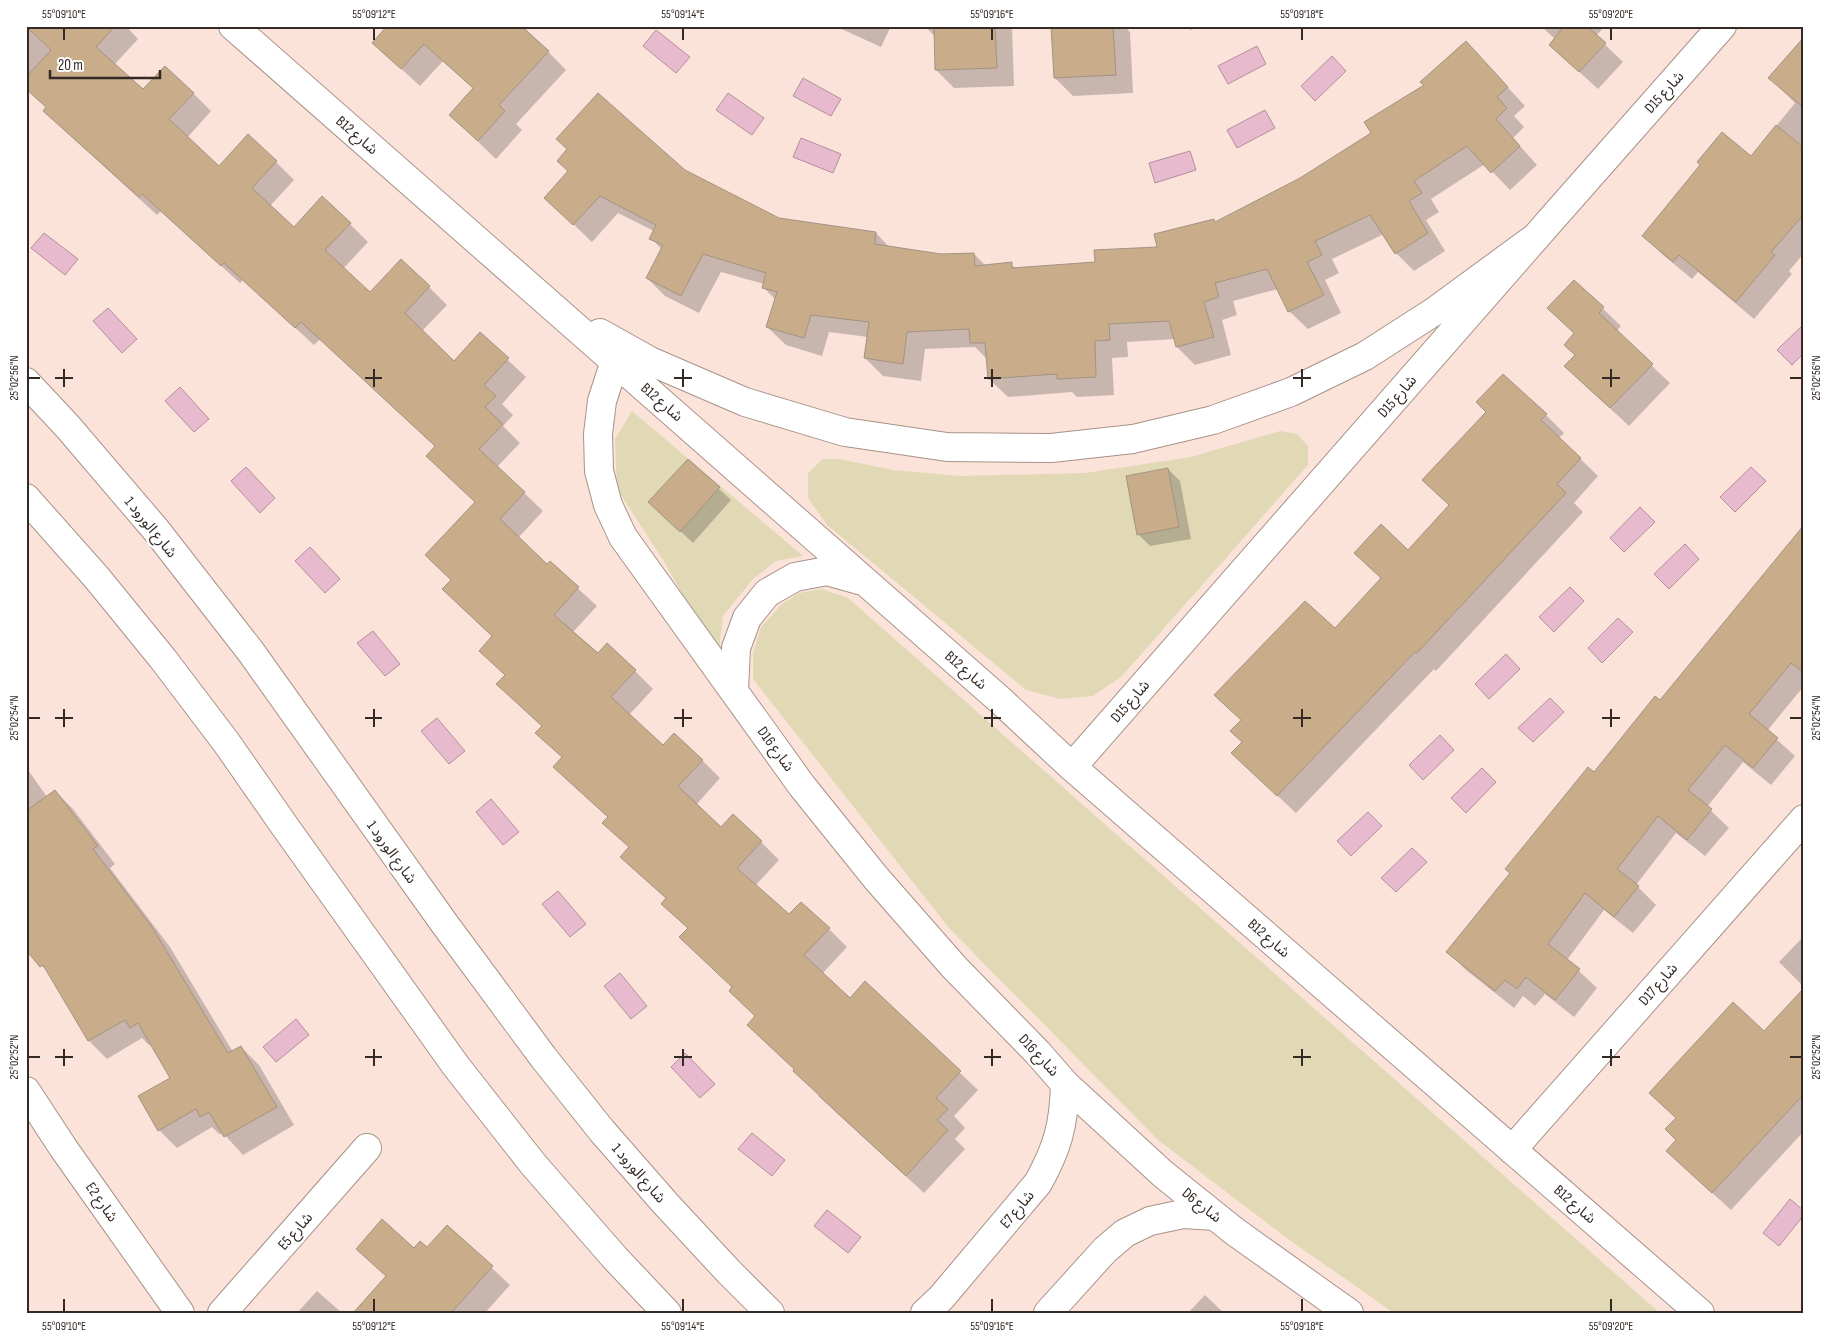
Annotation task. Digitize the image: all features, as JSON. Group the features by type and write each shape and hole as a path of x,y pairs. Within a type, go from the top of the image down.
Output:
{"street":[{"name":"B12 شارع","path":"233,26 866,582 1072,767 1700,1313"},
{"name":"D15 شارع","path":"1072,767 1722,26"},
{"path":"552,306 650,361 745,402 844,432 947,447 1051,448 1133,439 1213,420 1291,392 1373,351 1435,311 1536,237"},
{"name":"D16 شارع","path":"614,361 602,401 598,434 600,471 608,505 624,537 802,786 876,878 954,967 1038,1053 1065,1084"},
{"name":"شارع الورود 1","path":"26,382 68,427 156,530 251,652 444,923 555,1072 602,1131 665,1203 770,1313"},
{"path":"26,498 97,578 175,674 226,742 456,1066 533,1164 608,1251 667,1313"},
{"path":"734,690 736,648 746,618 767,593 795,577 827,571 866,582"},
{"name":"D17 شارع","path":"1512,1150 1804,819"},
{"name":"D6 شارع","path":"1065,1084 1156,1168 1215,1216 1350,1313"},
{"name":"E7 شارع","path":"925,1313 941,1298 1038,1183 1050,1161 1060,1136 1065,1084"},
{"name":"E2 شارع","path":"26,1091 64,1149 180,1313"},
{"name":"E5 شارع","path":"222,1313 367,1148"},
{"path":"1048,1313 1105,1250 1125,1233 1150,1220 1183,1214 1215,1216"}],"shaded area":[{"path":"656,30 690,57 676,73 643,46"},
{"path":"1257,46 1266,64 1228,84 1218,66"},
{"path":"1332,56 1346,71 1315,101 1301,86"},
{"path":"803,78 841,99 831,116 793,96"},
{"path":"728,93 764,118 752,135 716,110"},
{"path":"1265,110 1275,128 1237,148 1227,130"},
{"path":"801,138 841,154 833,173 793,157"},
{"path":"1190,151 1196,170 1155,183 1149,163"},
{"path":"44,233 78,259 65,275 31,248"},
{"path":"108,308 137,339 122,353 93,321"},
{"path":"1804,324 1804,353 1792,365 1777,350"},
{"path":"180,387 209,419 194,432 165,401"},
{"path":"632,411 803,556 776,561 753,579 723,616 718,658 665,563 617,489 615,439"},
{"path":"1280,431 1297,434 1308,446 1308,465 1122,676 1093,696 1060,699 1026,690 827,525 808,498 808,473 823,459 839,459 893,470 959,476 1085,473 1191,457"},
{"path":"246,467 275,498 260,513 231,481"},
{"path":"1751,467 1766,481 1735,512 1720,497"},
{"path":"1640,507 1655,522 1624,552 1610,538"},
{"path":"1685,544 1699,559 1669,589 1654,574"},
{"path":"310,547 340,579 325,593 295,561"},
{"path":"1570,587 1584,601 1554,632 1539,617"},
{"path":"822,589 848,598 1660,1313 1394,1313 1288,1239 1158,1140 949,928 753,679 753,653 761,627 781,605 799,593"},
{"path":"1618,618 1633,632 1602,663 1588,648"},
{"path":"373,631 400,664 385,676 357,643"},
{"path":"1506,654 1520,669 1489,699 1475,684"},
{"path":"1550,698 1564,712 1533,742 1518,728"},
{"path":"437,718 465,751 449,764 421,731"},
{"path":"1440,735 1454,750 1423,780 1409,765"},
{"path":"1482,768 1496,782 1466,813 1451,798"},
{"path":"491,799 519,832 503,845 476,812"},
{"path":"1368,812 1382,826 1351,856 1337,841"},
{"path":"1412,848 1427,862 1396,892 1381,878"},
{"path":"558,891 586,924 570,937 542,904"},
{"path":"620,973 647,1006 631,1019 604,986"},
{"path":"296,1019 309,1035 276,1062 263,1047"},
{"path":"685,1053 715,1084 700,1098 671,1067"},
{"path":"752,1133 785,1160 772,1176 738,1149"},
{"path":"1790,1199 1804,1211 1804,1215 1779,1246 1763,1233"},
{"path":"827,1210 861,1237 848,1253 814,1226"}],"building":[{"path":"26,26 115,26 96,47 143,89 165,66 194,93 169,119 219,166 248,134 277,161 252,188 294,227 322,196 351,223 325,250 370,292 401,259 430,286 405,313 454,361 480,332 509,358 484,385 496,396 485,407 503,424 479,449 525,492 500,519 547,564 550,561 579,587 554,615 598,653 607,643 636,670 611,697 663,745 674,733 703,760 678,786 721,827 733,814 762,841 737,868 789,914 801,902 830,928 804,955 850,998 865,981 961,1071 936,1098 948,1109 937,1120 948,1130 906,1176 819,1096 793,1071 794,1069 747,1025 755,1016 729,991 732,987 679,937 688,928 661,904 666,898 620,857 629,847 602,823 608,817 553,767 562,757 535,733 542,726 496,684 505,675 479,651 492,636 442,589 451,580 425,555 475,502 426,456 435,446 301,322 295,328 224,263 221,266 142,194 139,197 43,111 46,107 26,89 26,77 51,50"},
{"path":"387,26 521,26 549,51 499,105 505,111 478,141 449,115 473,88 424,44 401,69 372,43"},
{"path":"934,26 995,26 997,68 935,70"},
{"path":"1051,26 1113,26 1116,75 1054,78"},
{"path":"1564,26 1587,26 1606,43 1579,72 1549,45"},
{"path":"1804,37 1804,108 1768,78"},
{"path":"1466,41 1508,87 1497,97 1507,108 1496,119 1520,146 1491,173 1467,146 1414,181 1422,193 1409,201 1428,233 1395,254 1370,215 1315,241 1322,255 1307,262 1324,295 1288,312 1267,269 1215,283 1219,297 1204,302 1214,337 1176,347 1169,321 1109,324 1110,340 1095,341 1096,377 1057,379 1057,374 988,379 985,343 970,343 969,329 907,332 903,364 864,358 869,322 811,315 804,338 766,327 777,292 762,288 766,273 703,254 681,296 646,278 663,245 649,239 656,225 600,196 573,225 544,198 568,171 557,161 567,149 556,139 598,93 685,170 779,218 876,232 875,244 941,254 974,253 975,266 1012,262 1012,268 1095,262 1094,250 1157,247 1154,234 1214,219 1215,222 1300,178 1371,133 1364,122 1424,85 1420,82"},
{"path":"1776,125 1804,148 1804,214 1771,252 1775,255 1736,302 1679,255 1673,262 1642,236 1700,165 1697,162 1722,132 1751,156"},
{"path":"1574,280 1604,307 1599,313 1653,364 1610,408 1564,366 1575,355 1564,345 1574,333 1547,308"},
{"path":"1503,374 1547,414 1541,420 1581,458 1557,484 1566,493 1417,653 1415,652 1277,796 1231,753 1242,742 1230,731 1241,720 1214,695 1305,601 1335,628 1381,578 1354,553 1381,524 1408,550 1449,505 1422,480 1486,412 1476,402"},
{"path":"688,459 720,487 680,532 648,502"},
{"path":"1168,468 1179,527 1137,535 1126,476"},
{"path":"1804,525 1804,673 1791,663 1749,714 1778,738 1753,768 1725,745 1688,790 1712,809 1687,840 1658,816 1617,869 1639,886 1614,917 1585,893 1548,944 1580,969 1555,1000 1526,977 1517,989 1505,980 1495,991 1446,952 1510,873 1505,869 1588,767 1594,772 1655,696 1660,700"},
{"path":"55,790 98,846 93,849 152,927 228,1053 241,1046 277,1107 224,1137 209,1112 200,1117 196,1109 158,1131 138,1096 170,1078 138,1023 130,1028 125,1020 88,1041 43,965 40,967 26,950 26,811"},
{"path":"1804,988 1804,1094 1712,1193 1666,1151 1676,1140 1665,1129 1676,1118 1649,1093 1733,1002 1764,1031"},
{"path":"382,1219 414,1248 420,1241 427,1247 447,1225 493,1266 451,1313 353,1313 386,1276 356,1249"}]}
